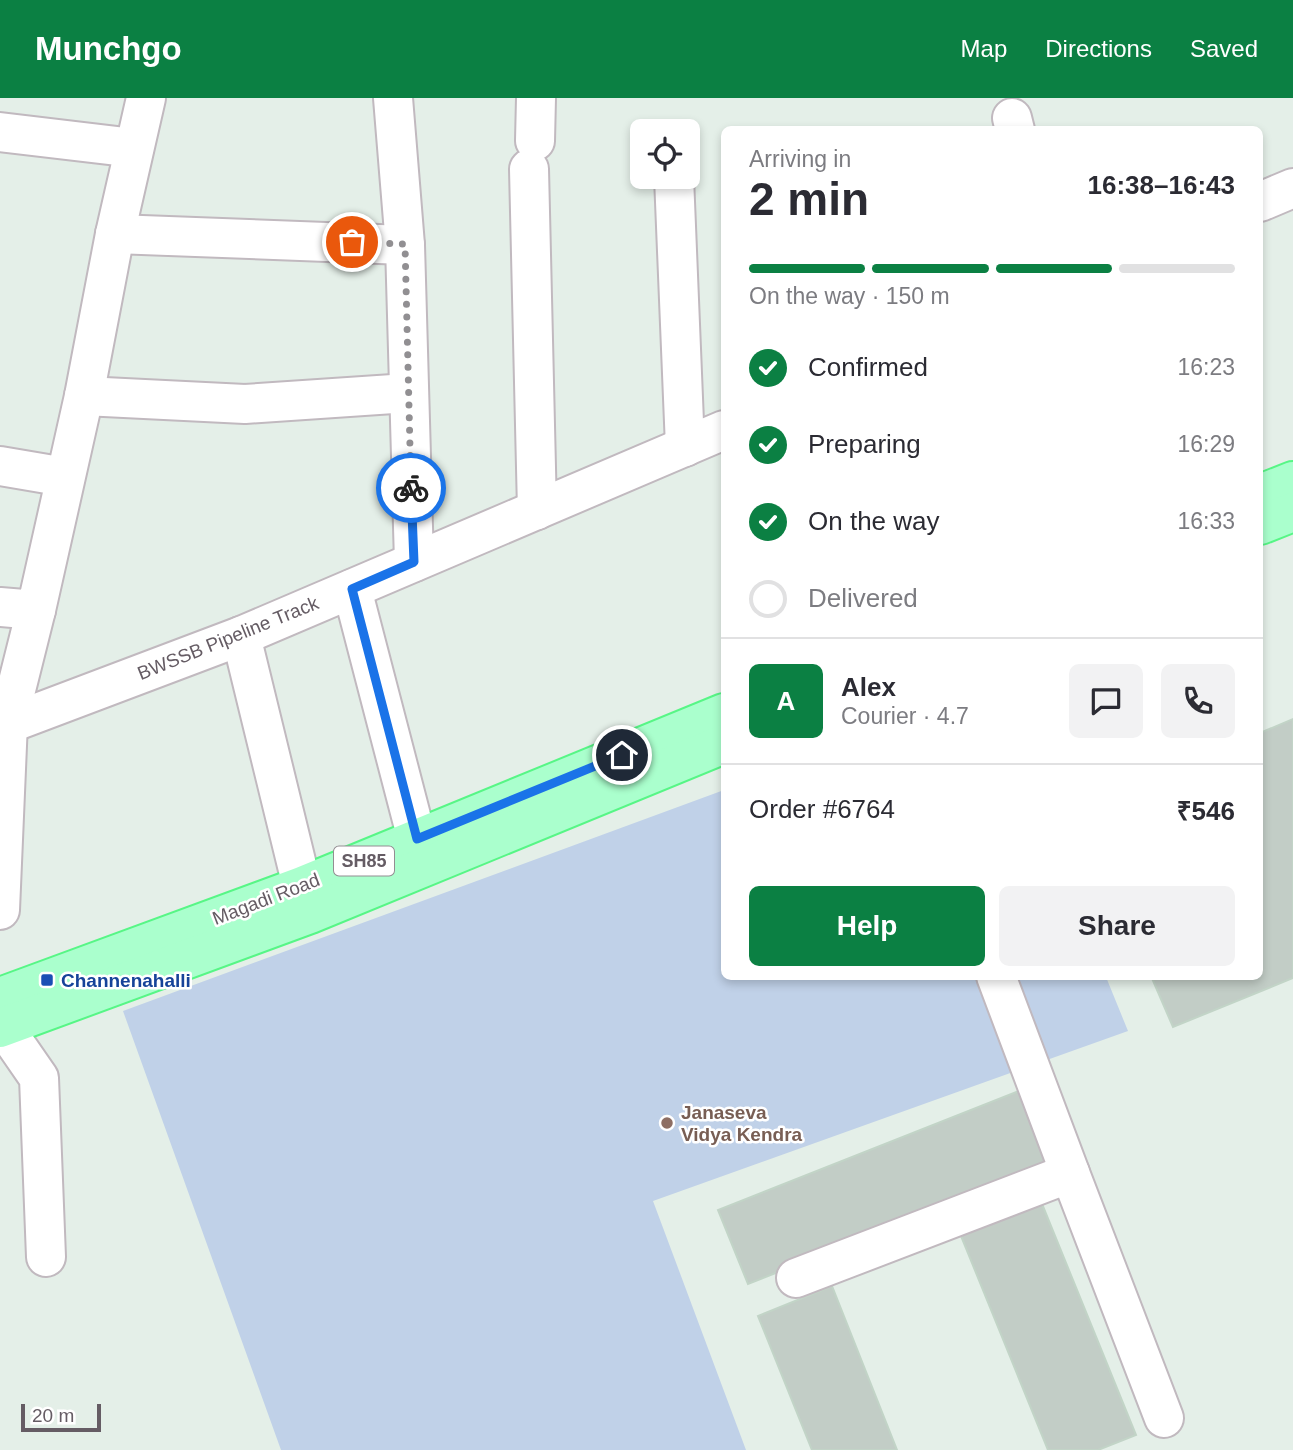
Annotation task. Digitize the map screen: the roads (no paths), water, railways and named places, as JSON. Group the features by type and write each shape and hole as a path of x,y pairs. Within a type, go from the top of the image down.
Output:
{"main road":[{"path":"1263,493 1293,481"},
{"path":"1263,524 1293,512"},
{"name":"Magadi Road","path":"1,1016 302,886 721,714"},
{"name":"Magadi Road","path":"1,1016 310,914 721,745"}],"street":[{"path":"0,910 4,725 18,609 65,477 146,98"},
{"path":"393,98 405,244 414,562"},
{"path":"536,98 532,155 537,510"},
{"path":"0,132 134,148"},
{"path":"1263,201 1293,188"},
{"path":"674,189 685,447"},
{"path":"115,234 405,244"},
{"path":"84,396 245,404 408,393"},
{"name":"BWSSB Pipeline Track","path":"4,725 241,636 721,431"},
{"path":"0,466 65,477"},
{"path":"352,589 417,839"},
{"path":"241,636 302,886"},
{"path":"998,980 1164,1418"},
{"path":"1,1016 39,1078 46,1257"},
{"path":"796,1278 1070,1173"}],"place":[{"name":"Channenahalli","path":"47,980"},
{"name":"Janaseva Vidya Kendra","path":"667,1123"}]}
